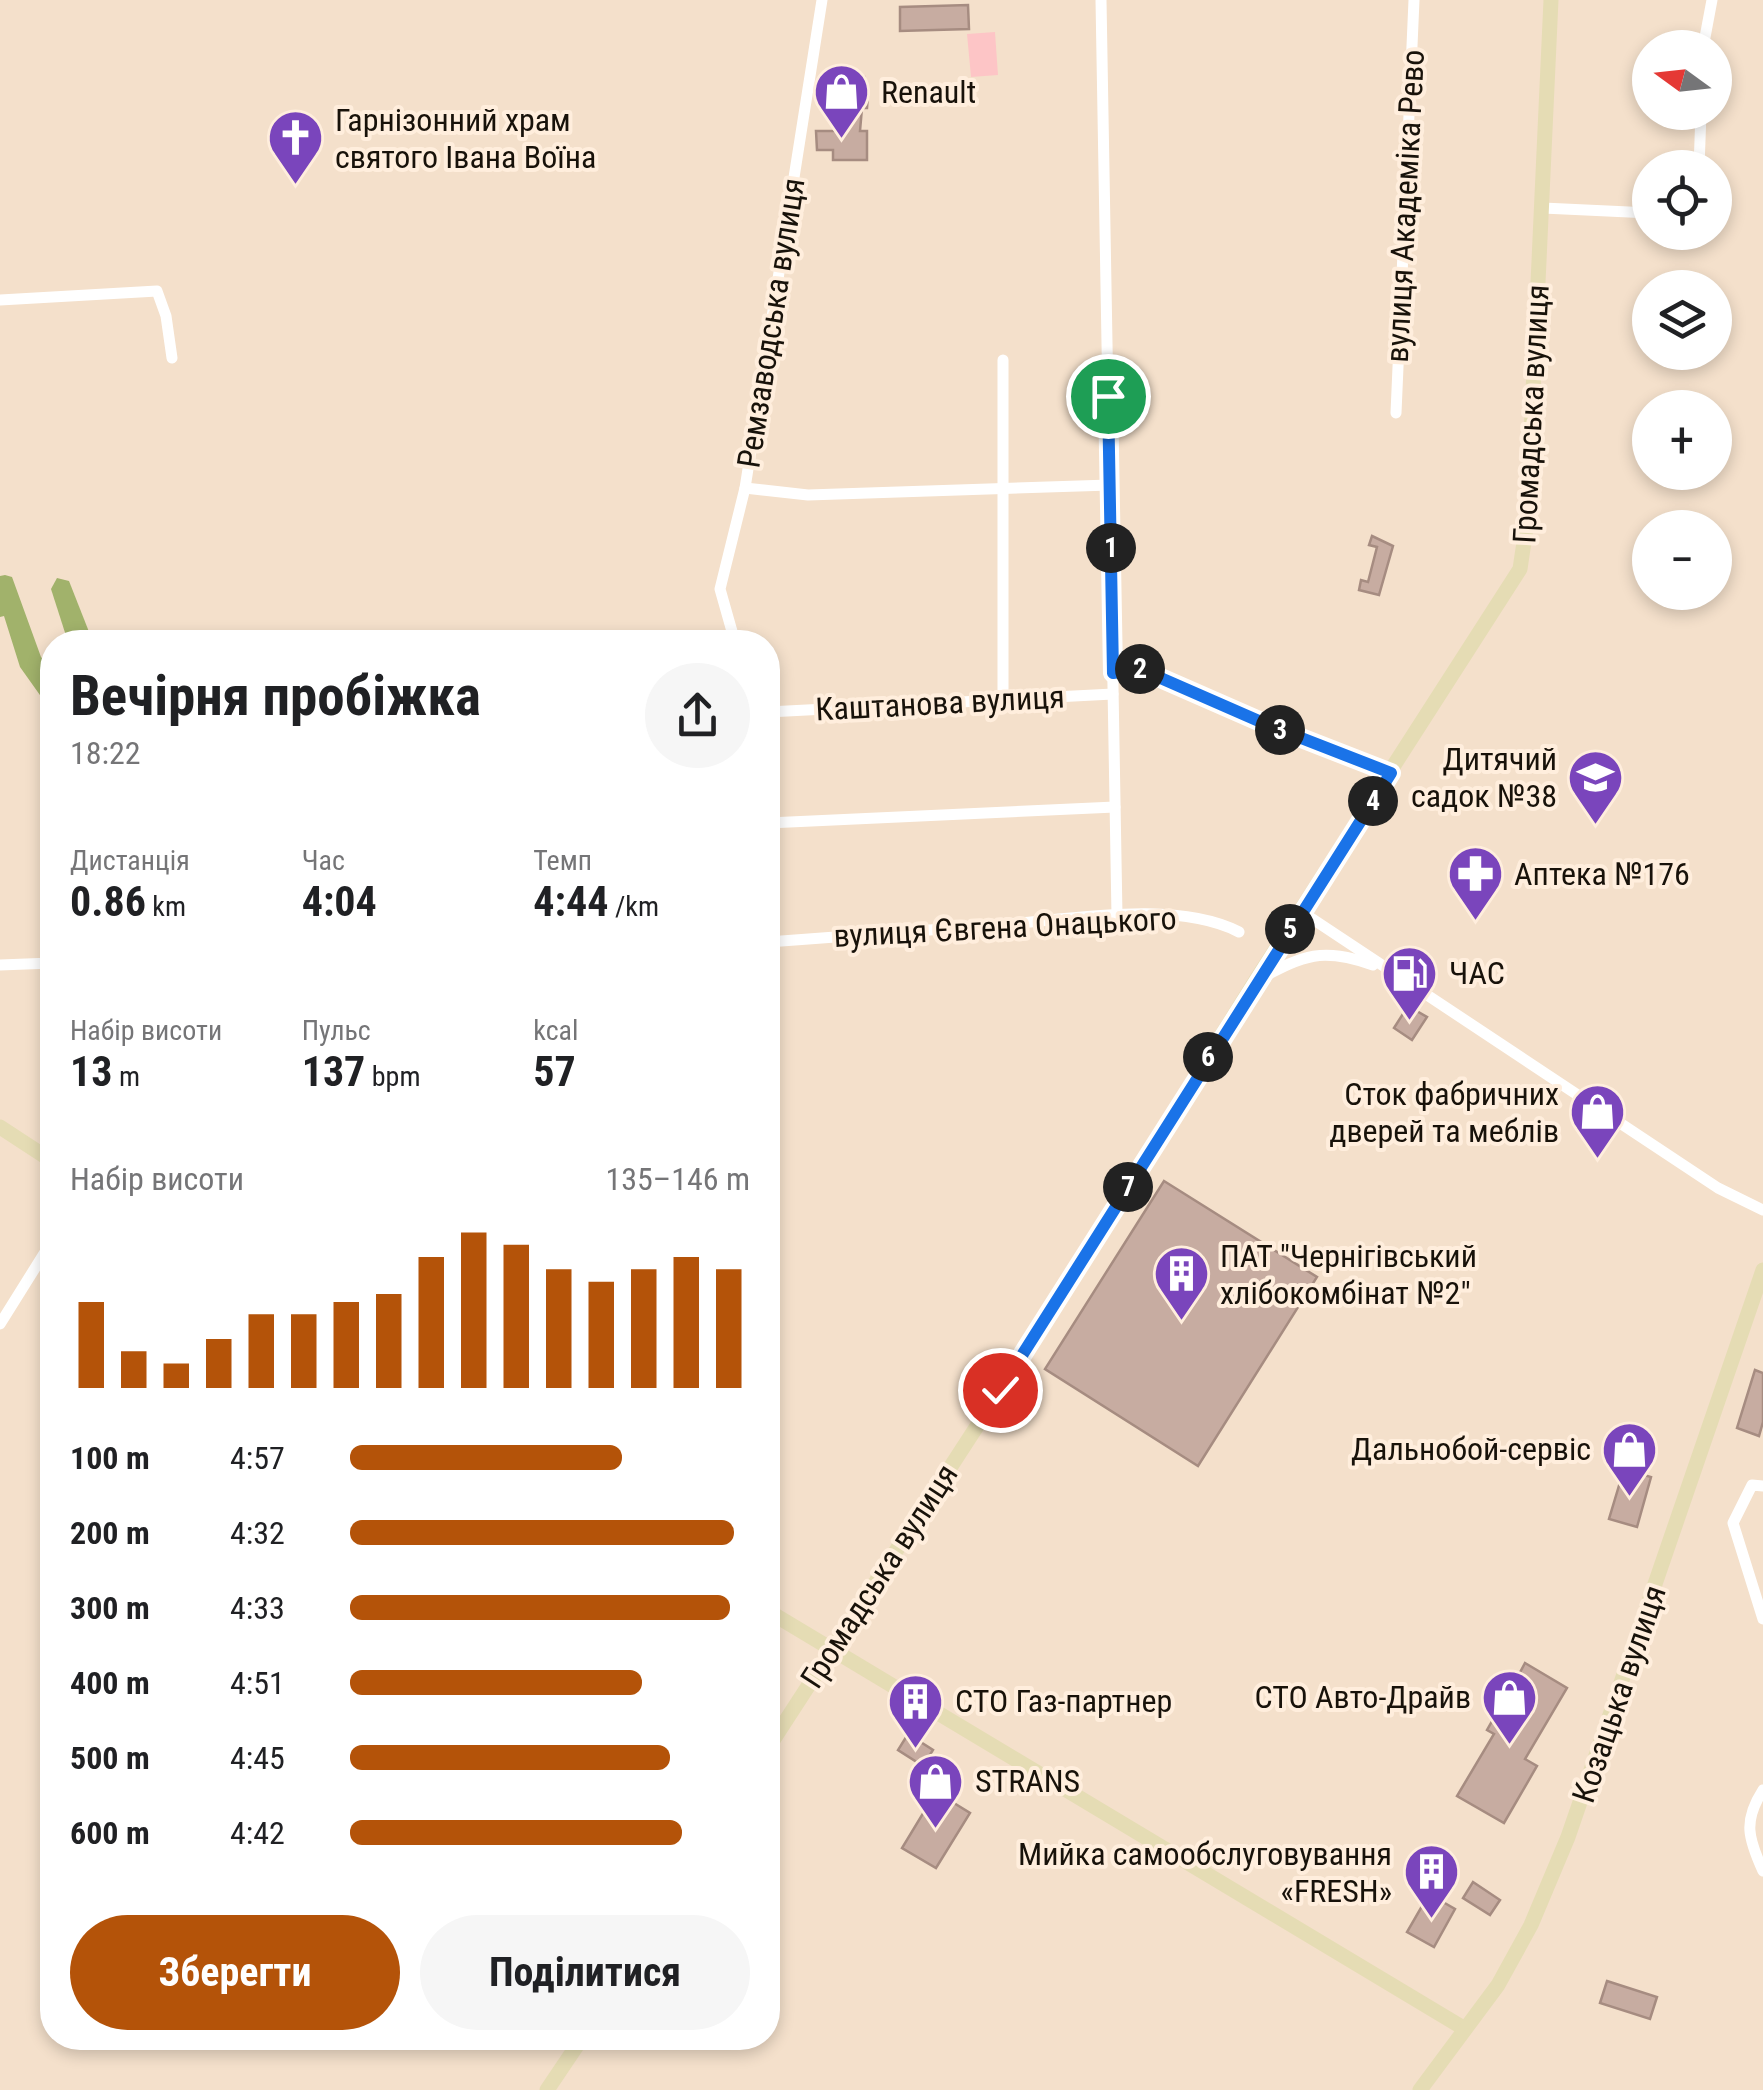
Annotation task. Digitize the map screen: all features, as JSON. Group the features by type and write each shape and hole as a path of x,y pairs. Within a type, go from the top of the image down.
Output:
{"street":[{"name":"Ремзаводська вулиця","path":"731,630 720,589 744,488 822,0"},
{"path":"1101,0 1116,916"},
{"name":"вулиця Академіка Рево","path":"1396,412 1414,0"},
{"name":"Громадська вулиця","path":"780,1729 1020,1360 1256,980 1520,569 1527,522 1551,0"},
{"path":"1707,30 1712,0"},
{"path":"1542,208 1632,212"},
{"path":"0,300 157,291 166,316 172,358"},
{"path":"1002,700 1003,360"},
{"path":"744,488 808,495 1110,484"},
{"path":"1113,673 1140,669 1391,773"},
{"name":"Каштанова вулиця","path":"780,711 1113,694"},
{"path":"780,823 1115,807"},
{"path":"1302,912 1718,1188 1763,1210"},
{"name":"вулиця Євгена Онацького","path":"780,941 1116,916 1194,916 1216,920 1239,932"},
{"path":"1256,980 1298,959 1330,952 1391,971"},
{"path":"0,965 40,963"},
{"path":"0,1126 40,1153"},
{"path":"0,1324 40,1259"},
{"name":"Козацька вулиця","path":"1420,2090 1515,1956 1568,1837 1763,1270"},
{"path":"1758,1486 1733,1523 1763,1619"},
{"path":"780,1618 1465,2029"},
{"path":"1763,1790 1751,1808 1747,1835 1763,1871"},
{"path":"547,2090 574,2050"}],"shaded area":[{"path":"995,32 998,75 971,77 967,34"},
{"path":"0,576 12,577 40,654 40,695 20,667 4,616 0,617"},
{"path":"57,578 69,581 88,630 64,630 51,589"}],"building":[{"path":"968,5 969,29 900,31 900,7"},
{"path":"844,76 864,77 863,95 868,95 867,108 862,108 860,131 867,131 867,160 833,160 833,150 817,150 816,131 840,131"},
{"path":"1372,536 1393,546 1379,595 1359,590 1361,580 1368,582 1377,547 1369,545"},
{"name":"ЧАС","path":"1408,1006 1427,1017 1412,1040 1394,1028"},
{"name":"ПАТ \"Чернігівський хлібокомбінат №2\"","path":"1164,1181 1317,1277 1198,1466 1045,1369"},
{"path":"1755,1370 1763,1373 1763,1422 1759,1436 1737,1428"},
{"name":"Дальнобой-сервіс","path":"1624,1469 1651,1477 1637,1527 1609,1519"},
{"name":"СТО Авто-Драйв","path":"1525,1663 1567,1688 1525,1759 1537,1766 1504,1823 1457,1796 1494,1734 1487,1730 1495,1716 1503,1720 1514,1701 1507,1697"},
{"name":"СТО Газ-партнер","path":"908,1734 933,1750 923,1766 898,1750"},
{"name":"STRANS","path":"936,1792 970,1813 936,1868 902,1848"},
{"path":"1473,1882 1500,1900 1490,1915 1463,1898"},
{"name":"Мийка самообслуговування «FRESH»","path":"1429,1894 1455,1909 1434,1947 1407,1932"},
{"path":"1607,1981 1657,1997 1650,2019 1600,2003"}],"place":[{"name":"Renault","path":"842,141"},
{"name":"Гарнізонний храм святого Івана Воїна","path":"296,187"},
{"name":"Дитячий садок №38","path":"1596,826"},
{"name":"Аптека №176","path":"1475,923"},
{"name":"ЧАС","path":"1410,1022"},
{"name":"Сток фабричних дверей та меблів","path":"1598,1161"},
{"name":"ПАТ \"Чернігівський хлібокомбінат №2\"","path":"1181,1323"},
{"name":"Дальнобой-сервіс","path":"1630,1498"},
{"name":"СТО Авто-Драйв","path":"1510,1746"},
{"name":"СТО Газ-партнер","path":"916,1750"},
{"name":"STRANS","path":"936,1830"},
{"name":"Мийка самообслуговування «FRESH»","path":"1431,1921"}],"route":[{"path":"1000,1390 1256,980 1391,773 1140,669 1113,673 1108,396"}]}
